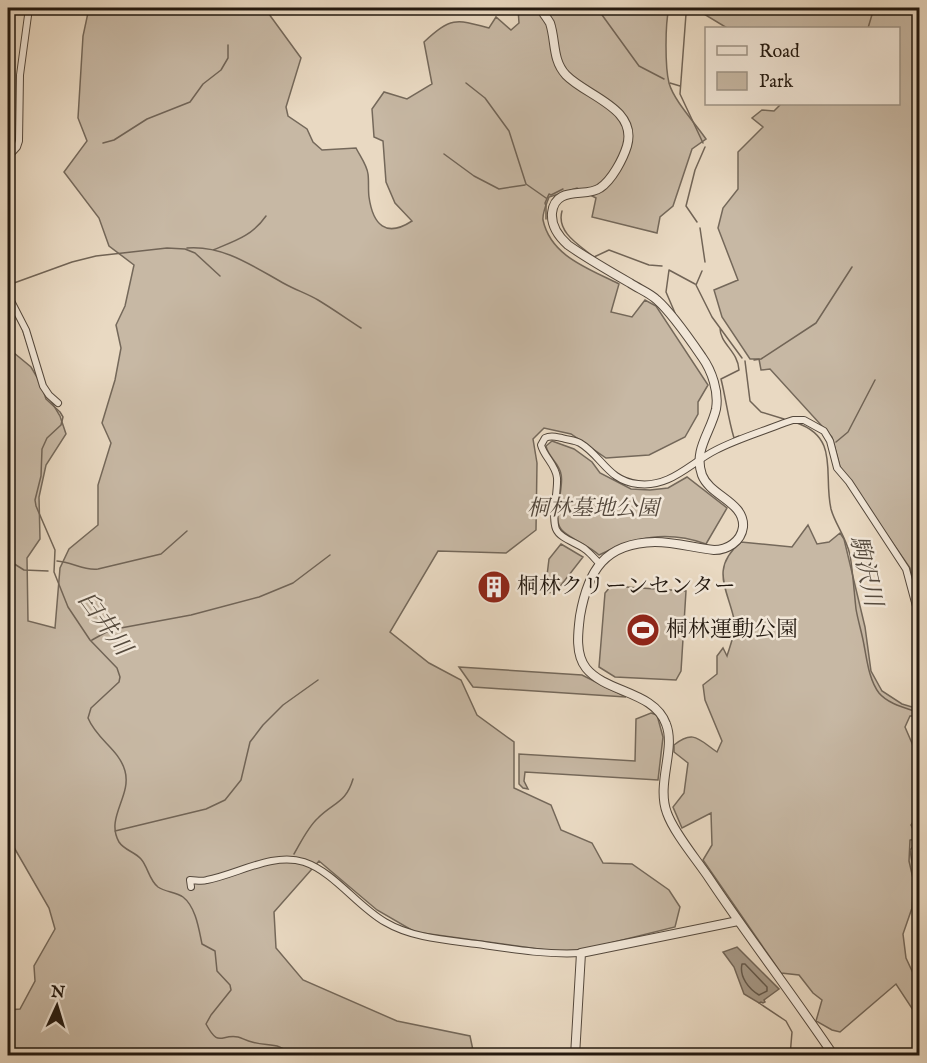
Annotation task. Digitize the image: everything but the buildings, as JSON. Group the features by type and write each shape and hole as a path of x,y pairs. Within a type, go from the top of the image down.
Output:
{"street":[{"path":"8,157 19,141 20,75 29,8"},
{"path":"540,8 549,21 558,64 570,78 618,112 625,121 628,131 628,144 608,180 600,188 568,194 558,200 553,209 552,220 561,239 568,245 657,299 710,370 716,409 701,447 699,460 702,475 707,483 733,505 741,516 743,528 734,543 722,550 669,543 637,544 622,549 599,563 587,584 583,602 578,638 582,662 594,676 652,705 662,715 669,733 663,790 668,815 738,921 834,1056"},
{"path":"8,230 10,261 8,295 26,330 43,386 58,403"},
{"path":"599,563 586,550 556,530 557,476 554,466 543,452 541,445 545,438 554,436 579,442 612,474 628,483 649,485 664,482 716,450 793,420 804,420 824,431 830,441 837,468 849,482 906,569 920,621"},
{"path":"191,886 189,880 206,881 286,859 303,862 323,872 384,921 409,932 425,937 558,954 581,953 738,921"},
{"path":"575,1056 581,953"}],"green space":[{"path":"89,8 266,8 301,58 286,107 288,116 307,129 313,142 322,150 356,148 367,171 369,197 374,215 382,226 395,228 412,221 395,203 386,182 383,141 374,137 372,109 384,92 407,99 432,84 424,42 433,34 454,22 489,28 496,17 511,30 519,23 518,8 669,8 666,46 669,83 680,105 706,139 692,149 673,206 660,217 657,233 592,217 596,198 577,188 549,197 543,220 547,233 563,253 584,267 619,284 611,312 632,317 645,300 656,306 708,385 698,402 698,414 685,437 649,455 606,458 571,434 544,428 533,439 537,463 536,530 506,553 438,551 390,632 429,663 461,680 477,715 514,742 514,788 551,805 561,830 592,843 603,863 632,864 669,890 680,907 675,927 582,950 553,951 415,932 377,910 319,861 274,912 276,948 303,980 397,1021 470,1036 474,1055 8,1055 8,1010 20,1009 35,981 34,966 55,929 49,908 8,837 8,348 31,367 60,416 66,434 46,465 39,497 40,539 27,558 28,621 55,628 60,568 69,549 98,525 98,485 111,443 102,423 115,380 121,348 116,325 125,306 134,265 109,246 99,218 64,172 87,141 78,118 83,36"},
{"path":"694,8 919,8 919,611 910,568 840,467 832,437 770,369 761,370 759,359 750,359 722,317 714,290 738,280 718,228 723,208 738,189 738,152 763,127 752,118 762,110 774,111 780,105 900,105 900,27 725,27"},
{"name":"桐林墓地公園","path":"552,441 574,449 592,462 600,473 631,489 668,488 687,477 727,508 706,544 677,537 651,538 625,544 599,555 568,535 560,527 558,513 561,474 546,446"},
{"path":"808,525 817,544 829,542 840,533 844,539 865,627 871,671 882,691 902,704 919,709 919,716 910,716 905,727 918,757 915,771 920,812 911,825 915,838 910,850 914,874 912,908 903,934 906,958 919,986 919,1019 896,984 840,1032 816,1021 822,1000 813,993 799,975 781,973 703,860 712,845 711,813 682,828 673,807 684,793 688,763 674,752 674,745 692,737 701,740 717,752 722,741 705,700 703,685 717,674 717,656 723,648 727,656 734,632 735,623 723,579 726,561 741,542 792,547"},
{"path":"561,544 583,557 555,593 545,592 549,559"},
{"name":"桐林運動公園","path":"611,586 686,591 681,671 676,680 615,677 599,667 605,593"},
{"path":"459,667 582,675 626,697 473,687"},
{"path":"651,713 657,715 663,737 658,780 525,772 524,781 528,789 519,784 519,754 635,761 636,719"}],"water":[{"path":"737,947 779,989 763,1003 744,994 734,967 723,952"}],"waterway":[{"path":"597,8 639,66 664,79"},
{"name":"駒沢川","path":"688,8 680,94 703,143"},
{"path":"868,27 874,8"},
{"path":"103,143 114,140 147,119 190,102 203,84 221,70 228,58 228,45"},
{"path":"466,83 485,98 509,131 526,184 546,198"},
{"path":"670,83 680,86"},
{"name":"駒沢川","path":"697,222 686,206 695,170 705,147"},
{"path":"444,154 474,176 499,189 525,185"},
{"path":"546,219 545,203 549,194 563,189"},
{"path":"562,211 562,225 566,232 594,257 609,250 649,265 662,266"},
{"path":"213,250 249,233 266,216"},
{"name":"駒沢川","path":"700,228 705,262"},
{"path":"14,283 72,262 96,256 167,248 185,249 195,253 220,276"},
{"path":"187,248 214,250 238,258 318,300 361,328"},
{"path":"754,360 761,359 816,323 852,267"},
{"path":"675,313 666,292 669,270 695,284"},
{"name":"駒沢川","path":"702,271 696,285 712,317 742,358"},
{"name":"臼井川","path":"8,305 13,311"},
{"name":"臼井川","path":"21,325 46,399 63,417 61,425 47,438 42,449 41,476 35,500 55,550 54,572 68,607 90,640 117,668 120,677 119,682 91,708 88,718 118,757 125,771 125,789 115,824 119,842 141,859 158,887 180,895 187,901 196,919 202,944 215,951 217,971 230,985 231,990 206,1024 214,1036 217,1038 238,1037 278,1046 291,1056"},
{"path":"720,328 723,339 738,363 739,370 721,379 734,438 739,436"},
{"name":"駒沢川","path":"745,361 750,401 761,412 784,419"},
{"path":"836,442 848,432 875,380"},
{"name":"駒沢川","path":"797,423 819,438 825,448 831,509 850,555 856,609 873,682 879,693 887,700 920,713"},
{"path":"57,561 88,569 98,569 161,554 187,531"},
{"path":"92,640 110,630 191,615 259,597 293,583 330,555"},
{"path":"8,560 24,570 48,571"},
{"path":"115,831 206,809 225,800 241,780 250,742 263,725 283,705 318,680"},
{"path":"294,854 314,822 343,798 353,779"},
{"name":"駒沢川","path":"920,839 910,840 909,861 918,900 913,956 920,974"},
{"path":"759,1003 786,1021 792,1032 790,1056"}],"place":[{"name":"桐林クリーンセンター","path":"494,587"},
{"name":"桐林運動公園","path":"643,630"}]}
